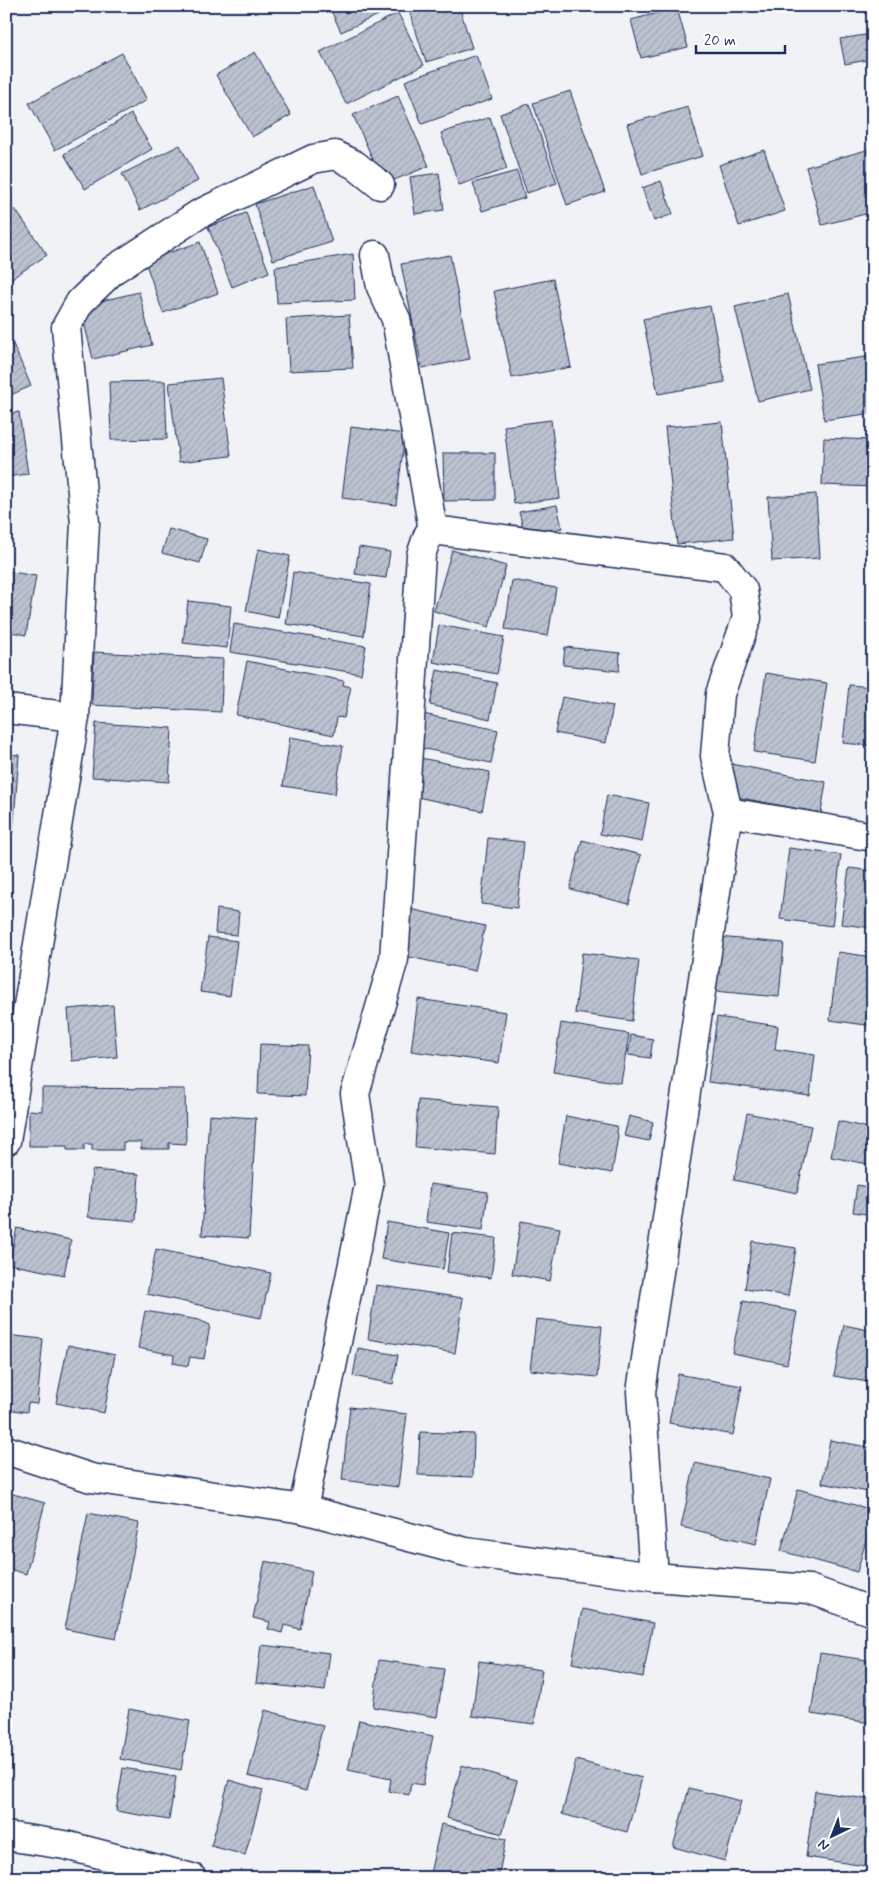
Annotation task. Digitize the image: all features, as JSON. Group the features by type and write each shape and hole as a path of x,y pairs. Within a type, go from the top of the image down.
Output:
{"street":[{"path":"6,1142 75,718 85,523 66,327 80,302 113,270 199,214 313,159 334,156 355,165 380,185"},
{"path":"375,255 381,286 396,319 433,530"},
{"path":"433,530 725,567 743,590 747,618 720,694 715,756 728,812 641,1392 654,1577"},
{"path":"303,1509 369,1185 355,1094 394,959 421,555 428,535 433,530"},
{"path":"6,708 75,718"},
{"path":"728,812 873,837"},
{"path":"6,1450 90,1478 303,1509 466,1552 654,1577 809,1590 873,1612"},
{"path":"6,1836 65,1845 192,1878"}],"building":[{"path":"329,6 398,6 341,32"},
{"path":"459,6 472,48 426,62 408,7"},
{"path":"677,8 688,47 641,58 631,20"},
{"path":"398,13 424,65 346,104 320,52"},
{"path":"871,34 873,59 845,64 840,39"},
{"path":"255,52 291,115 252,137 216,75"},
{"path":"122,53 147,100 55,150 29,103"},
{"path":"476,55 492,99 422,124 405,81"},
{"path":"570,91 605,192 567,205 533,103"},
{"path":"398,96 429,166 384,184 353,115"},
{"path":"529,104 557,183 527,193 500,114"},
{"path":"688,107 703,156 642,174 627,124"},
{"path":"131,114 152,149 85,189 64,154"},
{"path":"490,117 507,169 459,185 441,133"},
{"path":"180,145 198,181 140,210 122,174"},
{"path":"870,149 873,159 873,212 822,225 806,167"},
{"path":"764,150 785,211 739,226 719,165"},
{"path":"517,171 525,198 482,211 473,183"},
{"path":"439,173 444,210 415,214 410,177"},
{"path":"661,181 673,214 654,221 642,188"},
{"path":"314,185 332,242 273,260 255,204"},
{"path":"15,209 47,255 6,282 6,216"},
{"path":"246,213 269,272 232,287 208,227"},
{"path":"200,242 218,293 163,313 145,261"},
{"path":"353,254 355,300 277,303 275,267"},
{"path":"450,255 470,359 422,368 401,264"},
{"path":"553,279 571,367 512,378 494,291"},
{"path":"139,292 152,345 93,359 80,306"},
{"path":"788,294 810,389 758,401 735,307"},
{"path":"710,306 725,382 658,394 643,319"},
{"path":"349,315 353,368 289,371 286,319"},
{"path":"13,344 31,386 6,397 6,347"},
{"path":"873,356 873,413 824,420 815,364"},
{"path":"221,378 231,456 179,462 169,383"},
{"path":"165,381 167,439 111,440 109,382"},
{"path":"19,412 28,474 6,477 6,414"},
{"path":"551,420 560,498 514,504 504,426"},
{"path":"722,422 734,538 677,544 665,427"},
{"path":"351,427 405,434 396,505 342,498"},
{"path":"824,438 873,440 873,487 822,485"},
{"path":"443,453 495,453 495,500 444,501"},
{"path":"816,494 820,558 772,561 768,497"},
{"path":"557,505 562,528 525,536 519,512"},
{"path":"169,529 207,539 200,563 162,553"},
{"path":"359,547 390,552 386,578 355,574"},
{"path":"258,549 290,556 278,618 246,611"},
{"path":"452,550 506,566 489,627 434,611"},
{"path":"6,571 36,576 26,635 6,631"},
{"path":"293,572 371,584 364,636 286,624"},
{"path":"512,580 556,588 548,636 505,629"},
{"path":"188,601 231,606 227,648 183,643"},
{"path":"234,624 366,646 361,674 230,652"},
{"path":"439,625 504,637 497,674 433,662"},
{"path":"565,647 620,653 619,671 563,665"},
{"path":"94,652 223,659 221,712 92,705"},
{"path":"247,661 344,681 343,685 351,687 344,718 337,717 334,735 236,715"},
{"path":"437,670 497,683 490,719 430,705"},
{"path":"766,673 827,683 815,761 754,752"},
{"path":"849,685 873,687 873,746 843,743"},
{"path":"562,697 613,706 606,743 555,733"},
{"path":"400,709 498,730 491,763 393,742"},
{"path":"96,723 172,728 169,782 92,777"},
{"path":"290,737 343,746 335,794 283,786"},
{"path":"6,754 19,755 13,833 6,832"},
{"path":"416,757 490,772 482,811 408,795"},
{"path":"731,764 826,782 821,813 725,795"},
{"path":"607,795 649,803 642,842 600,834"},
{"path":"488,838 524,842 517,908 481,904"},
{"path":"582,840 641,855 629,904 570,889"},
{"path":"789,848 841,855 832,926 780,919"},
{"path":"849,868 873,871 873,928 841,924"},
{"path":"217,909 239,912 237,935 215,933"},
{"path":"410,909 485,926 475,971 400,955"},
{"path":"208,937 237,941 230,996 200,992"},
{"path":"718,937 784,943 779,997 714,991"},
{"path":"838,952 873,957 873,1026 830,1020"},
{"path":"582,953 639,960 632,1021 575,1013"},
{"path":"418,999 506,1012 499,1063 411,1051"},
{"path":"113,1005 117,1057 72,1061 68,1009"},
{"path":"717,1017 778,1026 775,1049 815,1055 810,1096 708,1082"},
{"path":"561,1023 629,1034 621,1083 553,1072"},
{"path":"631,1035 653,1039 650,1058 628,1055"},
{"path":"260,1044 308,1046 305,1096 258,1094"},
{"path":"42,1088 185,1089 186,1144 169,1143 169,1149 141,1149 141,1142 123,1142 123,1150 92,1150 92,1144 84,1144 84,1150 67,1150 67,1146 29,1146 29,1110 42,1111"},
{"path":"418,1100 498,1107 495,1154 415,1147"},
{"path":"747,1113 811,1126 797,1193 734,1180"},
{"path":"209,1115 256,1118 249,1238 202,1235"},
{"path":"566,1116 616,1126 618,1136 612,1173 558,1163"},
{"path":"629,1116 653,1122 649,1141 624,1136"},
{"path":"838,1121 873,1129 873,1165 831,1157"},
{"path":"92,1170 139,1174 136,1221 88,1217"},
{"path":"430,1184 488,1192 483,1230 426,1222"},
{"path":"857,1185 873,1188 873,1215 853,1212"},
{"path":"521,1221 560,1228 550,1281 512,1274"},
{"path":"387,1222 449,1233 443,1269 381,1259"},
{"path":"17,1228 71,1240 64,1275 9,1264"},
{"path":"452,1233 496,1238 491,1278 447,1272"},
{"path":"752,1241 796,1248 788,1296 745,1289"},
{"path":"156,1249 271,1273 261,1318 147,1294"},
{"path":"376,1285 463,1298 455,1353 368,1339"},
{"path":"743,1301 797,1312 787,1364 732,1353"},
{"path":"145,1311 199,1320 210,1325 204,1359 190,1357 188,1366 173,1363 174,1355 138,1348"},
{"path":"536,1319 602,1326 597,1377 530,1370"},
{"path":"844,1325 873,1331 873,1383 834,1376"},
{"path":"6,1335 43,1339 37,1404 28,1403 27,1412 6,1409"},
{"path":"68,1345 115,1355 104,1413 56,1403"},
{"path":"358,1348 398,1355 393,1384 353,1376"},
{"path":"678,1374 742,1386 733,1435 669,1423"},
{"path":"350,1407 407,1414 398,1487 342,1480"},
{"path":"420,1432 474,1434 473,1477 418,1475"},
{"path":"830,1440 873,1448 873,1493 822,1483"},
{"path":"695,1463 770,1479 756,1544 681,1527"},
{"path":"798,1489 873,1510 857,1572 781,1551"},
{"path":"6,1492 45,1503 26,1574 6,1568"},
{"path":"88,1513 139,1523 116,1639 65,1629"},
{"path":"265,1561 312,1572 300,1629 284,1625 282,1633 268,1629 270,1622 253,1618"},
{"path":"582,1609 653,1623 643,1677 572,1663"},
{"path":"261,1645 330,1653 325,1691 256,1683"},
{"path":"820,1653 873,1661 873,1709 871,1723 811,1714"},
{"path":"379,1660 444,1669 437,1717 373,1707"},
{"path":"479,1661 542,1670 534,1724 472,1716"},
{"path":"129,1709 190,1721 181,1770 120,1759"},
{"path":"265,1710 323,1726 306,1791 248,1776"},
{"path":"359,1720 433,1736 423,1785 411,1783 409,1795 389,1791 391,1779 348,1770"},
{"path":"576,1760 642,1778 627,1832 562,1814"},
{"path":"462,1765 517,1781 502,1834 447,1818"},
{"path":"123,1768 176,1777 169,1820 116,1811"},
{"path":"229,1780 263,1790 245,1855 211,1846"},
{"path":"689,1788 741,1801 725,1861 673,1847"},
{"path":"815,1791 873,1800 873,1815 865,1866 806,1857"},
{"path":"441,1824 506,1839 498,1878 429,1878"}]}
